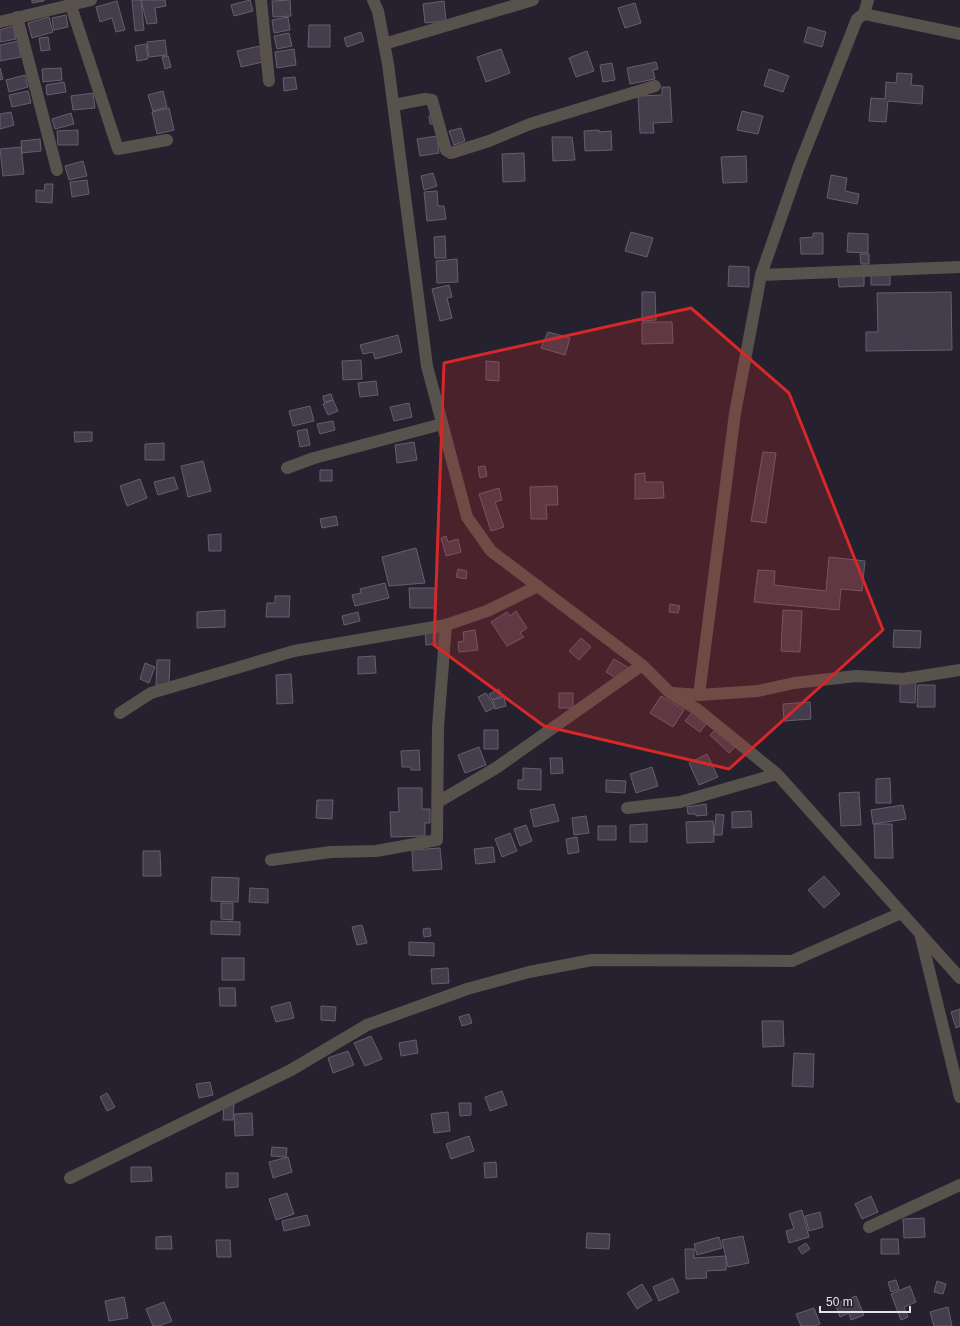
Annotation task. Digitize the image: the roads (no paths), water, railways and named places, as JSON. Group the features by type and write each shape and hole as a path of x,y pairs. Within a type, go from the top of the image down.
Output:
{"street":[{"path":"0,22 91,0"},
{"path":"262,0 269,81"},
{"path":"374,0 384,44 394,105 427,366 467,517 491,550 642,665 670,693 698,710 777,774 808,806 900,913 920,932 960,978"},
{"path":"384,44 533,0"},
{"path":"699,695 735,413 761,276 799,166 857,19 864,14 868,0"},
{"path":"71,6 118,149 167,140"},
{"path":"864,14 960,34"},
{"path":"17,17 57,170"},
{"path":"394,105 425,99 432,100 446,150 451,152 489,140 530,124 655,86"},
{"path":"761,276 960,267"},
{"path":"287,468 314,458 442,424"},
{"path":"120,713 151,693 294,651 446,625 487,611 538,586"},
{"path":"271,860 331,852 376,850 437,840 438,802 436,775 438,727 446,625"},
{"path":"438,802 496,768 642,665"},
{"path":"670,693 699,695 758,691 794,683 856,676 903,679 960,670"},
{"path":"627,808 680,802 777,774"},
{"path":"70,1178 291,1070 367,1025 467,989 529,972 592,960 792,962 900,913"},
{"path":"920,932 960,1097"},
{"path":"869,1227 960,1185"}]}
